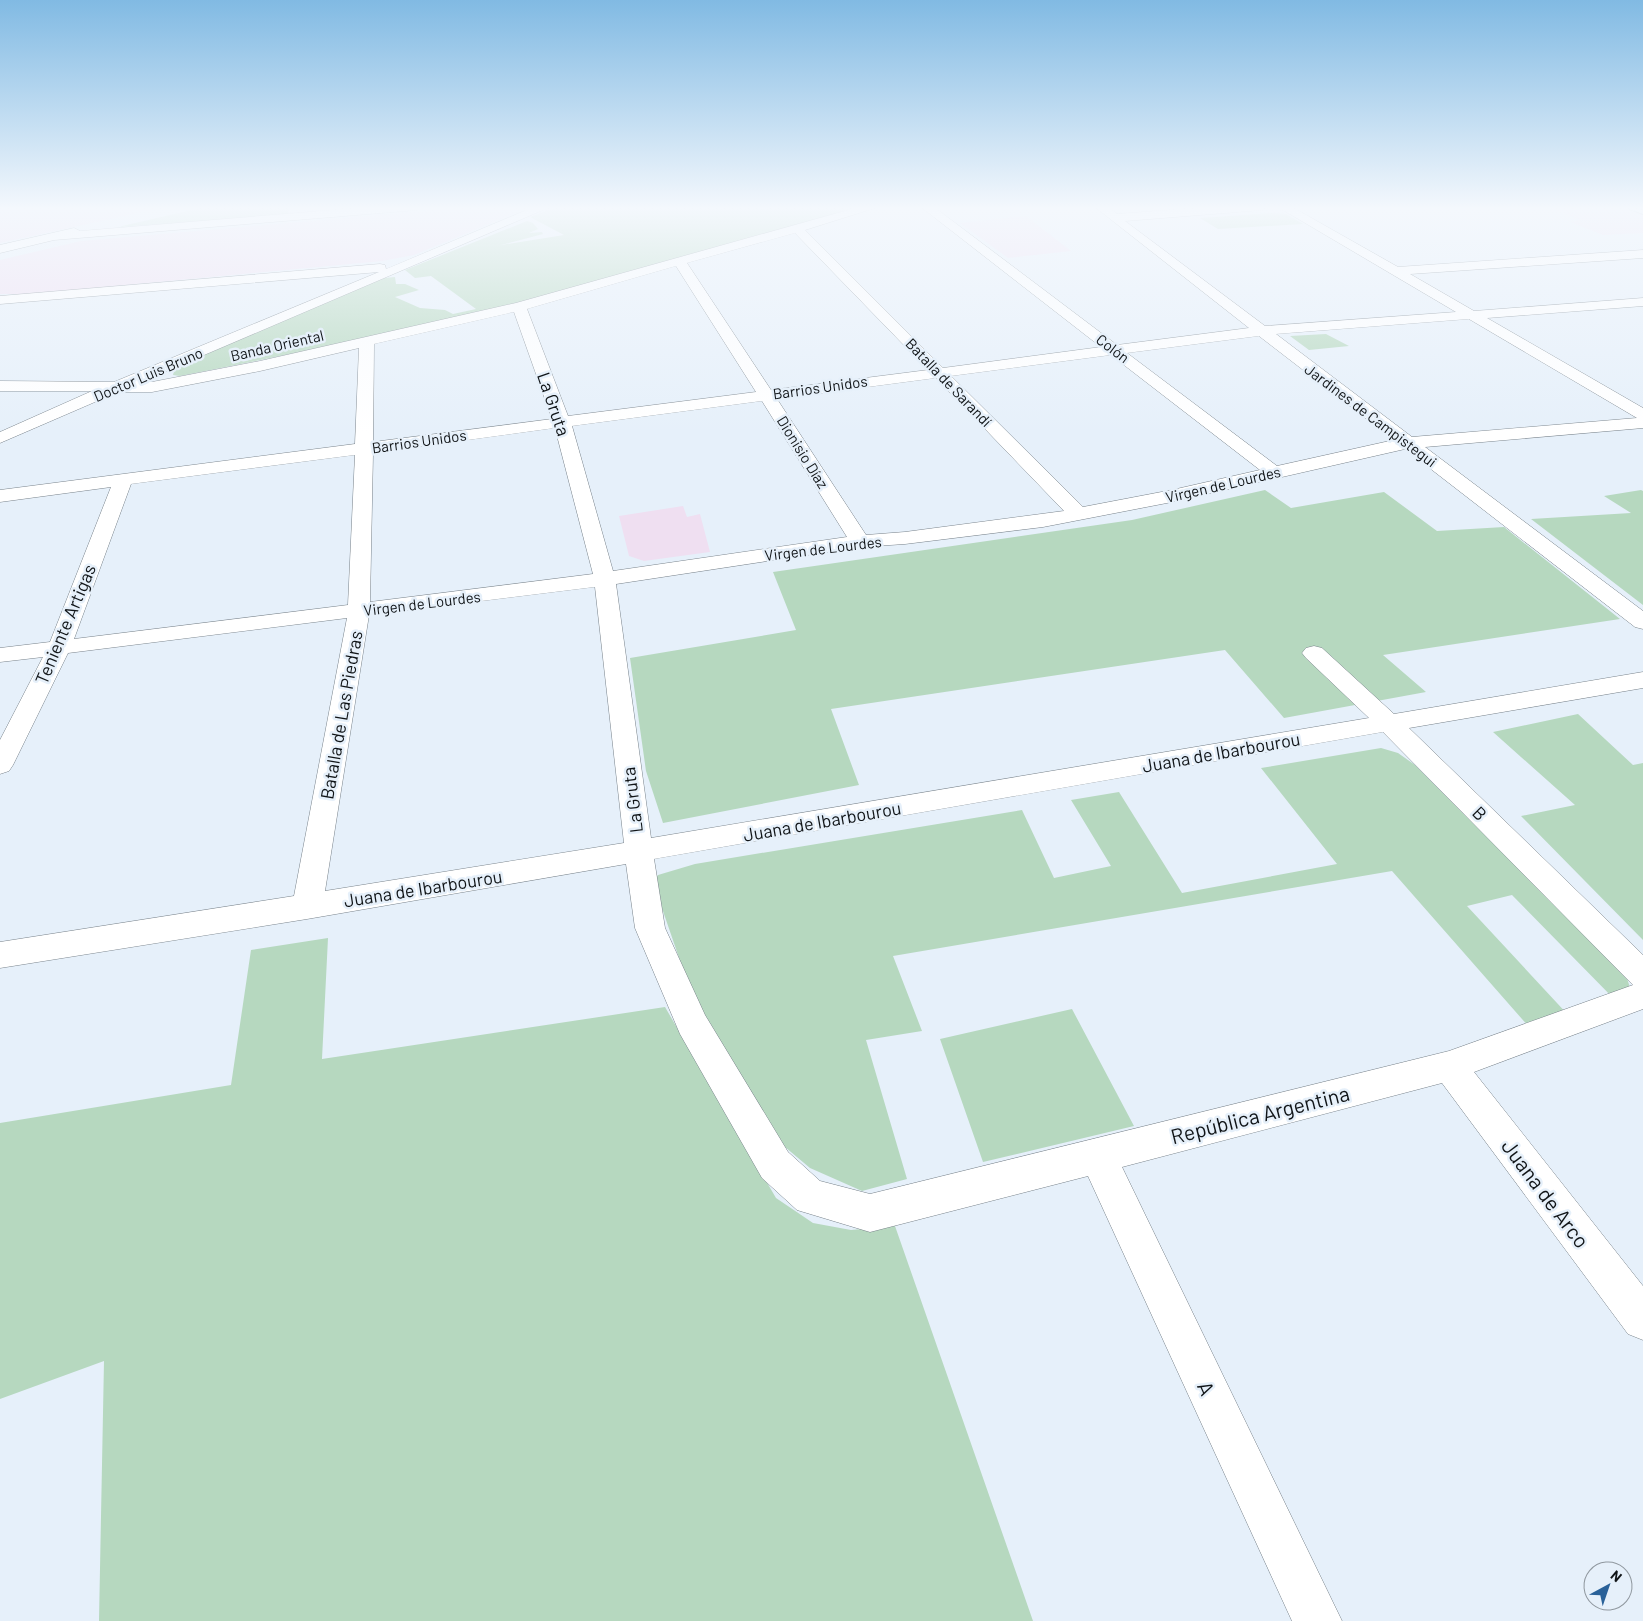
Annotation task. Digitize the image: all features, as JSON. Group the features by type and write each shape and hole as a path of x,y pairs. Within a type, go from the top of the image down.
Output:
{"street":[{"path":"0,300 205,283"},
{"name":"Doctor Luis Bruno","path":"0,438 120,385 365,283"},
{"name":"Banda Oriental","path":"0,386 120,385 152,387 260,366 519,307 606,283"},
{"name":"Dionisio Díaz","path":"694,283 860,542"},
{"name":"Batalla de Sarandí","path":"851,283 1078,514"},
{"name":"Colón","path":"1025,283 1274,472"},
{"name":"Jardines de Campistegui","path":"1198,283 1643,622"},
{"path":"1416,283 1643,415"},
{"path":"0,316 18,299"},
{"name":"Barrios Unidos","path":"0,496 1260,331 1643,302"},
{"name":"La Gruta","path":"519,307 562,422 605,579 650,928 692,1024 774,1165 810,1197 870,1213"},
{"name":"Batalla de Las Piedras","path":"307,907 359,610 367,341"},
{"name":"Doctor Luis Bruno","path":"0,453 152,387"},
{"name":"Virgen de Lourdes","path":"0,655 605,579 860,542 1044,521 1172,496 1407,443 1643,423"},
{"name":"Teniente Artigas","path":"0,765 59,648 123,480"},
{"name":"B","path":"1314,653 1390,723 1643,975"},
{"name":"Juana de Ibarbourou","path":"0,955 639,852 1643,680"},
{"name":"República Argentina","path":"870,1213 1449,1066 1643,995"},
{"name":"Juana de Arco","path":"1449,1066 1643,1320"},
{"name":"A","path":"1097,1155 1317,1621"}],"shaded area":[{"path":"0,283 152,283 31,294 0,294"},
{"path":"683,506 687,517 700,514 710,552 644,561 629,556 619,516"}],"green space":[{"path":"373,283 405,284 419,290 395,297 420,308 445,310 453,314 476,309 440,283 589,283 505,306 341,344 180,376 173,375 174,371 183,364 248,334"},
{"path":"1326,334 1349,346 1309,350 1290,336"},
{"path":"1265,490 1291,508 1384,492 1437,531 1504,527 1620,619 1383,655 1426,692 1284,718 1225,650 831,709 859,785 663,823 646,771 630,658 796,630 773,572 1132,520"},
{"path":"1643,491 1643,605 1531,519 1631,513 1604,496"},
{"path":"1578,714 1633,765 1643,763 1643,940 1521,816 1575,805 1493,732"},
{"path":"1381,748 1398,753 1415,765 1627,978 1630,988 1619,1004 1512,895 1467,906 1570,1017 1529,1027 1392,871 893,956 922,1031 866,1040 907,1179 862,1191 810,1168 785,1147 715,1037 699,1016 653,882 658,875 695,864 1022,810 1054,878 1111,866 1071,800 1119,792 1182,893 1337,864 1261,768"},
{"path":"328,938 322,1059 665,1007 776,1198 813,1223 851,1230 895,1226 1033,1621 99,1621 104,1361 0,1399 0,1123 231,1085 251,950"},
{"path":"1072,1009 1134,1126 983,1162 940,1039"}]}
